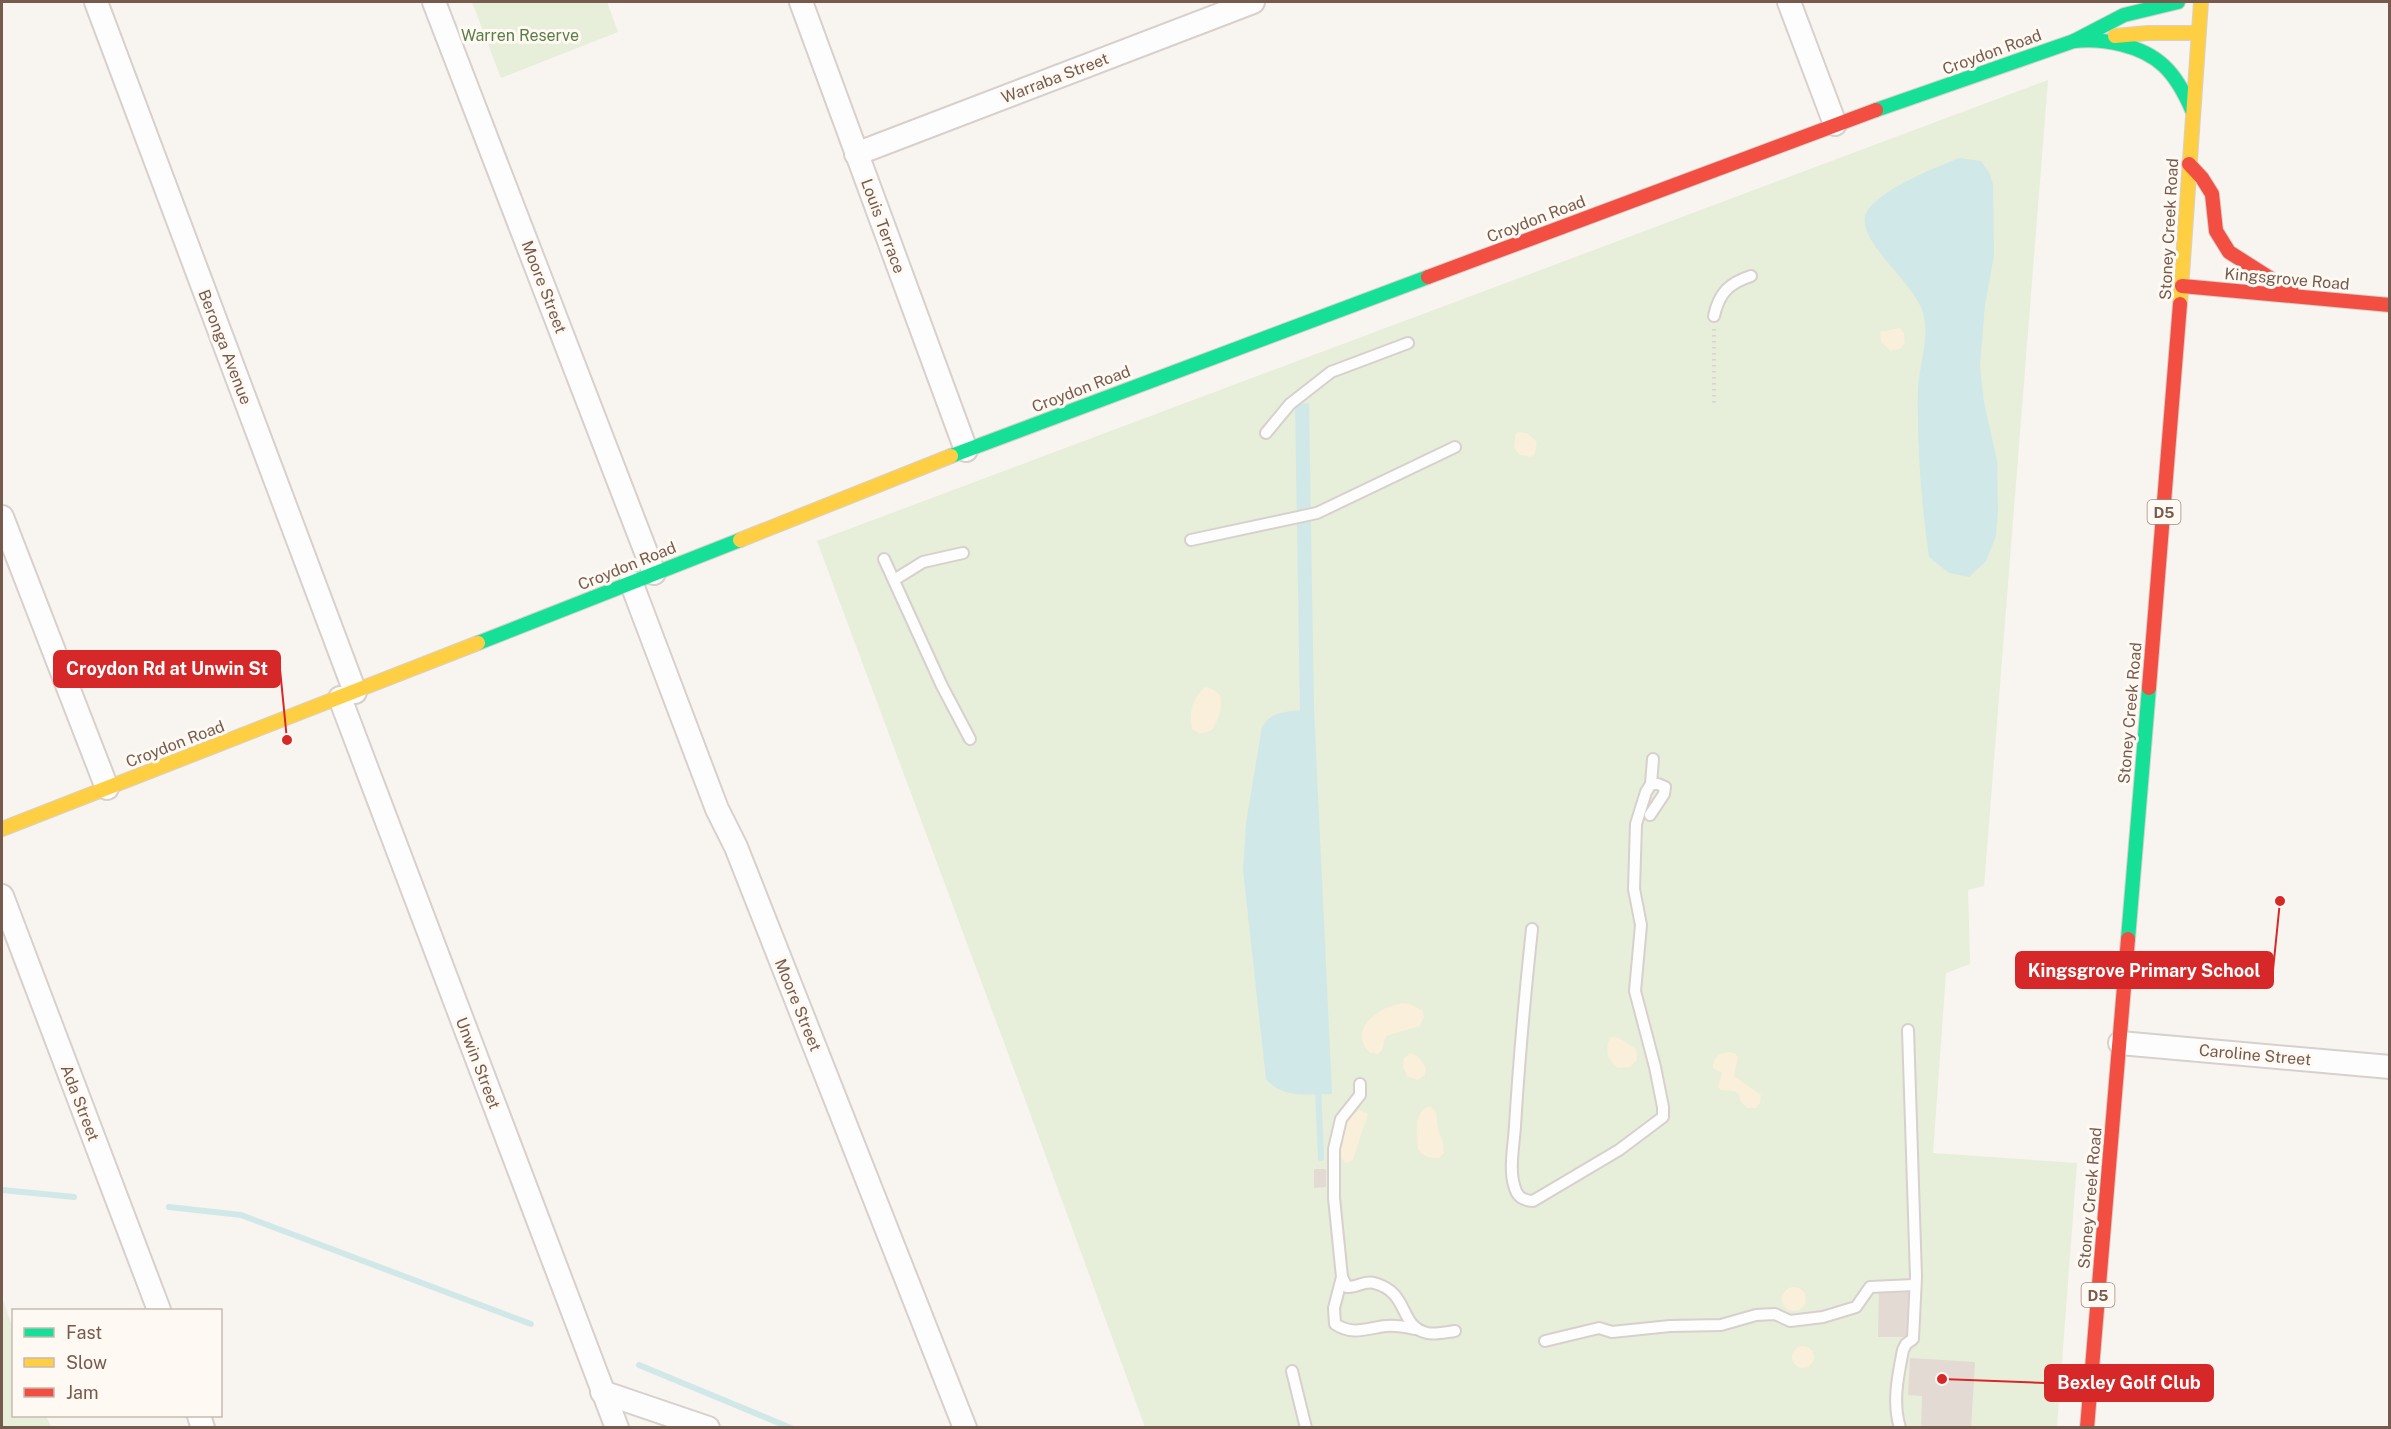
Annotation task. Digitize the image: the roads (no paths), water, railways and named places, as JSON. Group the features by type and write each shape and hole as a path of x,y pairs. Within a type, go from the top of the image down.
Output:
{"main road":[{"name":"Croydon Road","path":"2081,40 2108,21 2132,11 2178,2"},
{"name":"Stoney Creek Road","path":"2087,1428 2182,286 2201,2"},
{"name":"Croydon Road","path":"2,829 348,695 966,450 1835,124 2081,40 2148,33 2198,33"},
{"path":"2081,40 2138,49 2150,54 2174,74 2192,111"},
{"path":"2189,164 2211,194 2216,231 2229,252 2300,297"},
{"name":"Kingsgrove Road","path":"2182,286 2390,305"}],"street":[{"name":"Beronga Avenue","path":"96,2 348,695"},
{"name":"Moore Street","path":"434,2 654,573"},
{"name":"Louis Terrace","path":"801,2 966,450"},
{"name":"Warraba Street","path":"856,154 1253,2"},
{"path":"1788,2 1835,124"},
{"path":"2,517 107,788"},
{"name":"Moore Street","path":"631,582 717,809 736,847 965,1428"},
{"name":"Unwin Street","path":"348,695 617,1428"},
{"name":"Ada Street","path":"2,896 158,1309"},
{"name":"Caroline Street","path":"2120,1043 2390,1067"},
{"path":"602,1392 708,1428"}],"lane":[{"path":"1714,316 1720,296 1729,285 1751,276"},
{"path":"1266,433 1290,404 1331,372 1408,343"},
{"path":"1191,540 1317,513 1455,447"},
{"path":"894,580 923,562 963,553"},
{"path":"884,559 970,739"},
{"path":"1532,929 1517,1092 1513,1183 1517,1194 1523,1200 1533,1201 1619,1150 1655,1124 1664,1113 1635,991 1641,931 1634,889 1636,824 1646,792 1651,784 1653,759"},
{"path":"1650,815 1664,794 1665,787 1651,784"},
{"path":"1900,1428 1896,1417 1895,1401 1903,1350 1906,1344 1913,1339 1916,1277 1908,1030"},
{"path":"1360,1084 1360,1095 1341,1119 1334,1149 1334,1197 1342,1278 1334,1308 1335,1324 1343,1330 1360,1332 1399,1325 1429,1334 1455,1331"},
{"path":"1342,1278 1347,1287 1353,1288 1365,1282 1373,1282 1396,1294 1415,1329"},
{"path":"1545,1341 1599,1328 1612,1332 1670,1326 1721,1325 1755,1315 1775,1314 1790,1321 1823,1317 1856,1307 1870,1287 1914,1285"},
{"path":"1292,1371 1306,1428"}],"waterway":[{"path":"1318,1089 1321,1158"},
{"path":"2,1190 74,1197"},
{"path":"169,1207 241,1215 531,1324"},
{"path":"639,1365 791,1428"}],"place":[{"name":"Croydon Rd at Unwin St","path":"287,740"},
{"name":"Kingsgrove Primary School","path":"2280,901"},
{"name":"Bexley Golf Club","path":"1942,1379"}],"park label":[{"name":"Warren Reserve","path":"520,35"}]}
